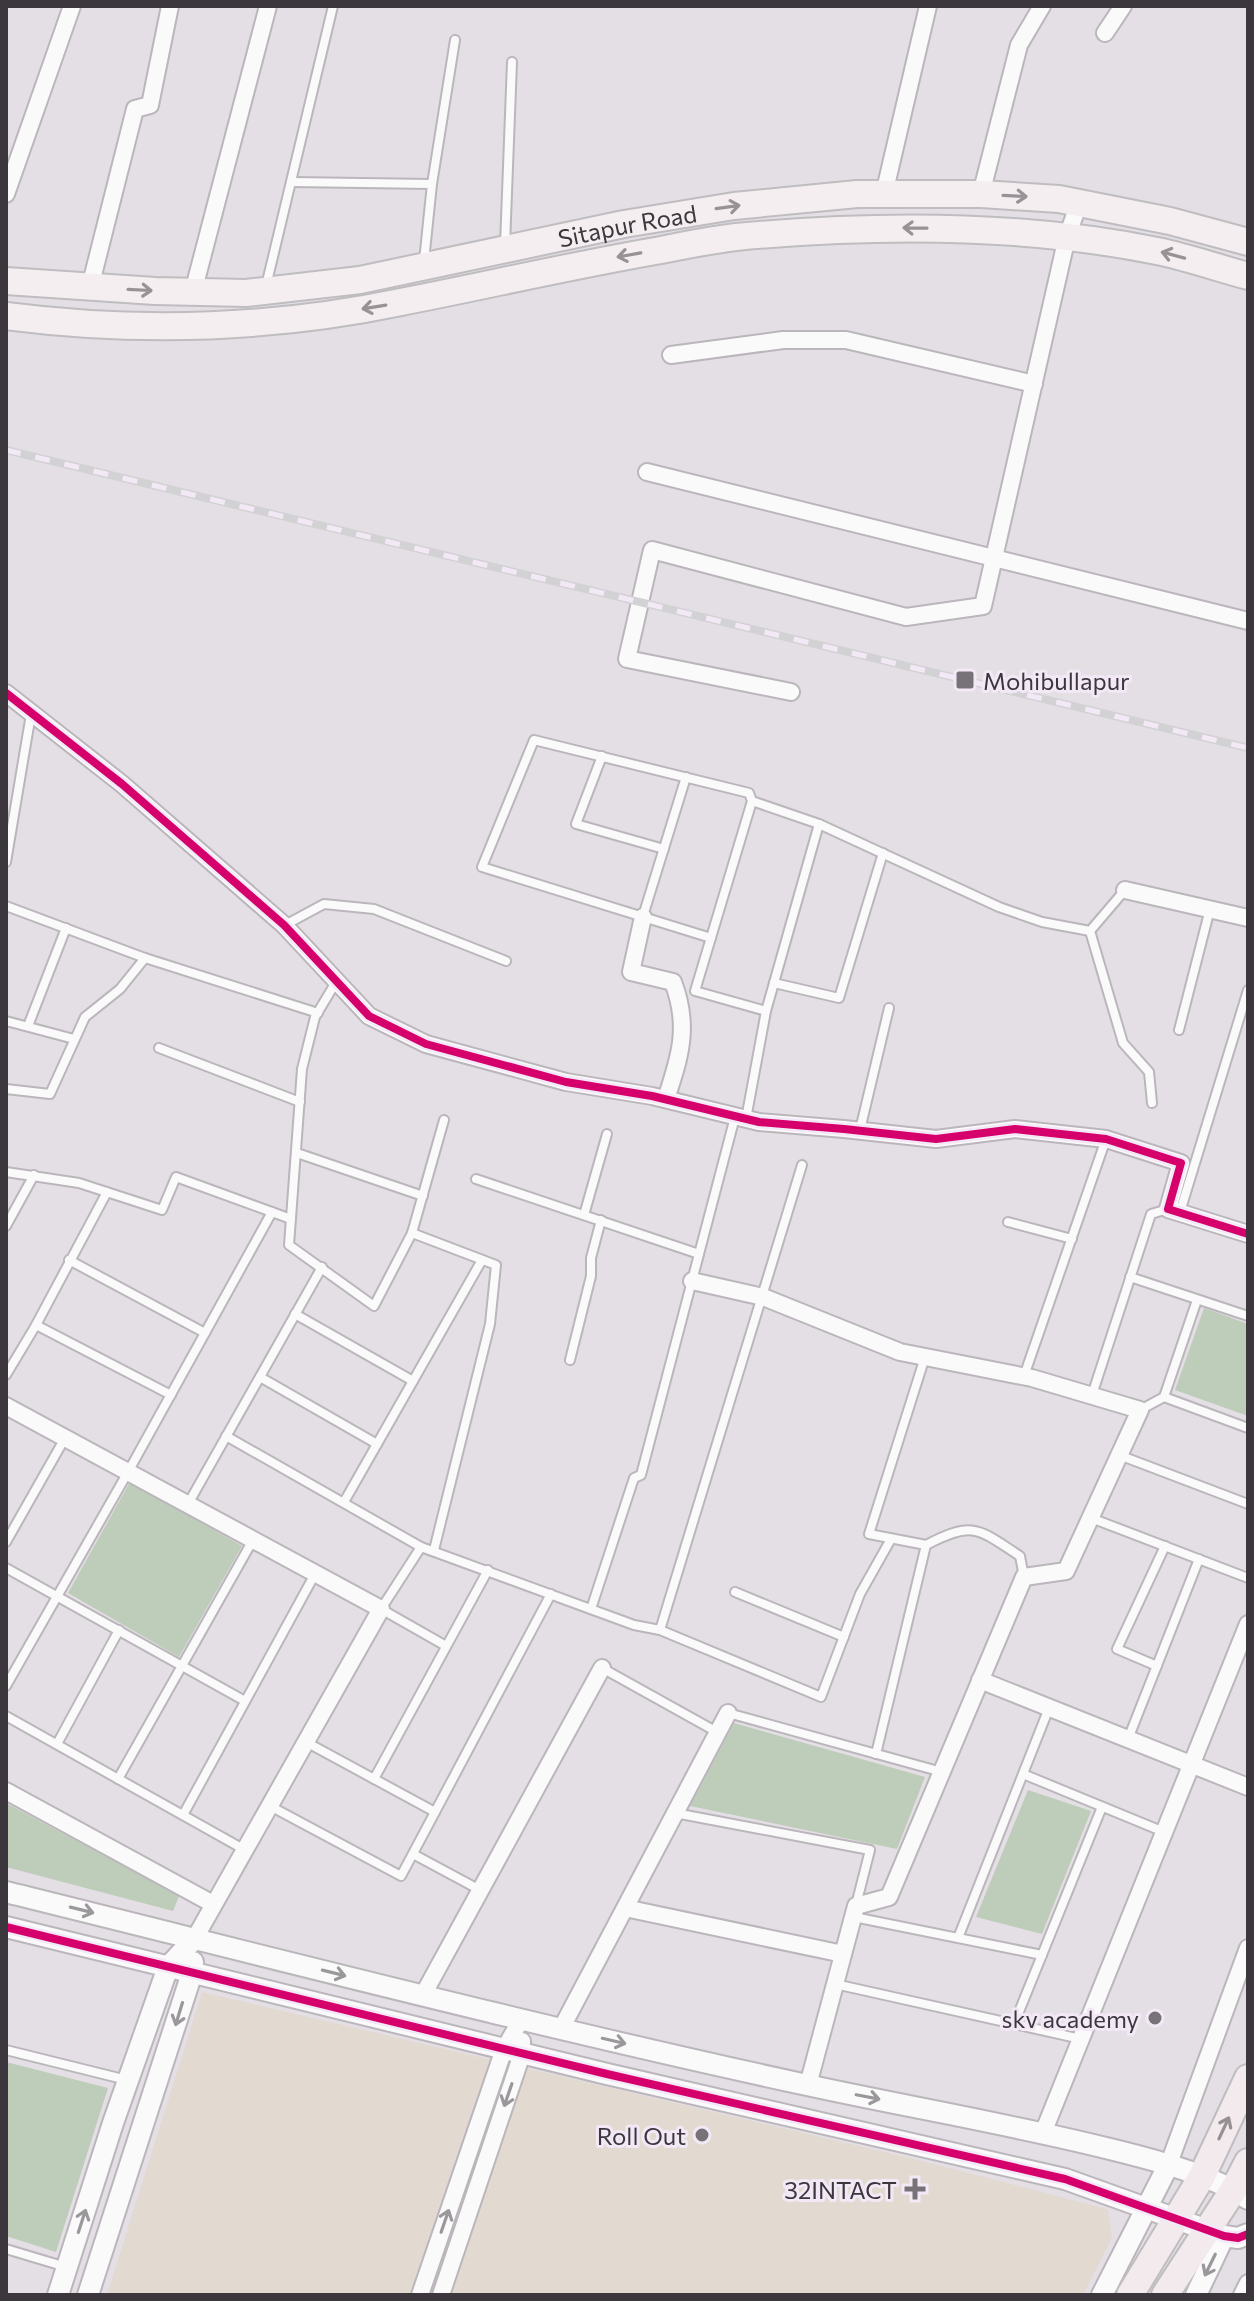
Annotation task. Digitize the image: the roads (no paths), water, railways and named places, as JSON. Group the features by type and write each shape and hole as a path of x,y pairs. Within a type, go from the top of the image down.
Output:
{"highway":[{"path":"1130,2295 1201,2178 1248,2078"},
{"path":"1165,2295 1215,2233 1241,2194 1248,2162"}],"main road":[{"name":"Sitapur Road","path":"6,281 246,293 360,280 624,224 734,206 857,194 981,194 1059,199 1170,221 1248,242"},
{"name":"Sitapur Road","path":"6,316 44,321 182,328 276,321 399,303 578,264 733,237 883,228 983,230 1067,237 1157,251 1248,276"}],"street":[{"path":"6,194 72,6"},
{"path":"90,287 135,109 150,105 170,6"},
{"path":"193,292 268,6"},
{"path":"981,194 1019,45 1042,6"},
{"path":"1105,33 1123,6"},
{"path":"884,194 923,7"},
{"path":"791,692 627,659 652,550 906,617 983,606 1067,237 1079,203"},
{"path":"671,355 783,340 846,340 1034,384"},
{"path":"647,472 1248,621"},
{"path":"6,693 122,784 284,925 369,1016 426,1044 566,1082 666,1099 740,1118 936,1139 1015,1129 1106,1139 1181,1163 1174,1211 1248,1234"},
{"path":"1125,890 1248,918"},
{"path":"643,917 631,972 673,982 681,1003 683,1031 666,1099"},
{"path":"692,1281 763,1297 900,1352 1024,1377 1140,1410 1066,1571 1024,1577 889,1897 855,1912 808,2085"},
{"path":"6,1406 381,1609 195,1938 168,1967 58,2295"},
{"path":"1043,2133 1248,1624"},
{"path":"423,1995 602,1668"},
{"path":"980,1680 1248,1787"},
{"path":"561,2029 728,1713"},
{"path":"6,1791 213,1904"},
{"path":"6,1892 521,2020 808,2085 1043,2133 1168,2166 1241,2194"},
{"path":"625,1908 843,1954"},
{"path":"6,1927 513,2052 1065,2179 1215,2233 1238,2238 1248,2234"},
{"path":"88,2295 192,1973 195,1938"},
{"path":"1102,2295 1168,2166 1248,1948"},
{"path":"441,2295 521,2020"},
{"path":"420,2295 513,2052"},
{"path":"1196,2295 1215,2233"},
{"path":"1242,2295 1248,2283"}],"lane":[{"path":"265,290 333,6"},
{"path":"423,267 432,184 455,40"},
{"path":"505,250 512,62"},
{"path":"291,182 432,184"},
{"path":"6,862 31,713"},
{"path":"711,938 482,867 534,740 749,793 752,801 711,938 695,991 766,1011"},
{"path":"602,756 576,824 664,849"},
{"path":"643,917 686,777"},
{"path":"752,801 819,824 999,907 1042,922 1090,931"},
{"path":"591,1609 634,1478 641,1475 819,824"},
{"path":"774,983 839,998 883,853"},
{"path":"1090,931 1125,890"},
{"path":"284,925 324,904 374,909 506,961"},
{"path":"6,906 145,958 318,1013"},
{"path":"1179,1030 1210,909"},
{"path":"28,1026 66,928"},
{"path":"1090,931 1123,1043 1149,1072 1152,1103"},
{"path":"6,1089 50,1094 85,1017 120,989 145,958"},
{"path":"336,981 318,1013 302,1069 289,1245 374,1306 412,1233 444,1120"},
{"path":"1092,1396 1151,1214 1174,1211 1248,990"},
{"path":"860,1130 889,1008"},
{"path":"6,1021 74,1039"},
{"path":"159,1048 300,1102"},
{"path":"584,1215 607,1134"},
{"path":"1024,1377 1106,1139"},
{"path":"297,1153 423,1196"},
{"path":"660,1630 802,1165"},
{"path":"6,1172 79,1183 162,1210 176,1177 291,1219"},
{"path":"6,1226 34,1175"},
{"path":"476,1179 699,1254"},
{"path":"6,1375 107,1192"},
{"path":"6,1686 272,1212"},
{"path":"570,1360 601,1220"},
{"path":"1008,1222 1072,1239"},
{"path":"412,1233 496,1265 490,1324 434,1550"},
{"path":"69,1260 205,1333"},
{"path":"344,1502 482,1260"},
{"path":"188,1504 322,1267"},
{"path":"1130,1277 1248,1316"},
{"path":"1140,1410 1164,1397 1197,1300"},
{"path":"295,1314 413,1381"},
{"path":"36,1325 171,1395"},
{"path":"925,1357 869,1534 926,1545 954,1531 978,1530 1020,1556 1024,1577"},
{"path":"260,1377 377,1444"},
{"path":"1164,1397 1248,1428"},
{"path":"226,1436 421,1547 634,1625 660,1630 821,1697 860,1594 891,1539"},
{"path":"6,1542 65,1438"},
{"path":"1119,1455 1248,1504"},
{"path":"1091,1518 1248,1578"},
{"path":"118,1779 253,1540"},
{"path":"876,1754 926,1545"},
{"path":"1157,1666 1117,1649 1165,1546"},
{"path":"421,1547 381,1609 446,1646"},
{"path":"1128,1739 1199,1559"},
{"path":"6,1568 245,1701"},
{"path":"374,1779 488,1570"},
{"path":"183,1815 315,1573"},
{"path":"735,1592 844,1637"},
{"path":"270,1806 401,1876 551,1594"},
{"path":"57,1744 119,1630"},
{"path":"602,1668 718,1733"},
{"path":"958,1938 1049,1708"},
{"path":"728,1713 942,1772"},
{"path":"6,1716 245,1850"},
{"path":"306,1742 435,1812"},
{"path":"1023,1774 1164,1832"},
{"path":"1014,2024 1102,1807"},
{"path":"675,1813 870,1850 855,1912 1042,1955"},
{"path":"413,1854 480,1890"},
{"path":"835,1984 1082,2039"},
{"path":"6,2050 128,2080"},
{"path":"6,2249 67,2267"}],"railway":[{"path":"6,450 1248,748"}],"place":[{"name":"Mohibullapur","path":"965,680"},
{"name":"skv academy","path":"1155,2018"},
{"name":"Roll Out","path":"702,2135"},
{"name":"32INTACT","path":"915,2189"}]}
